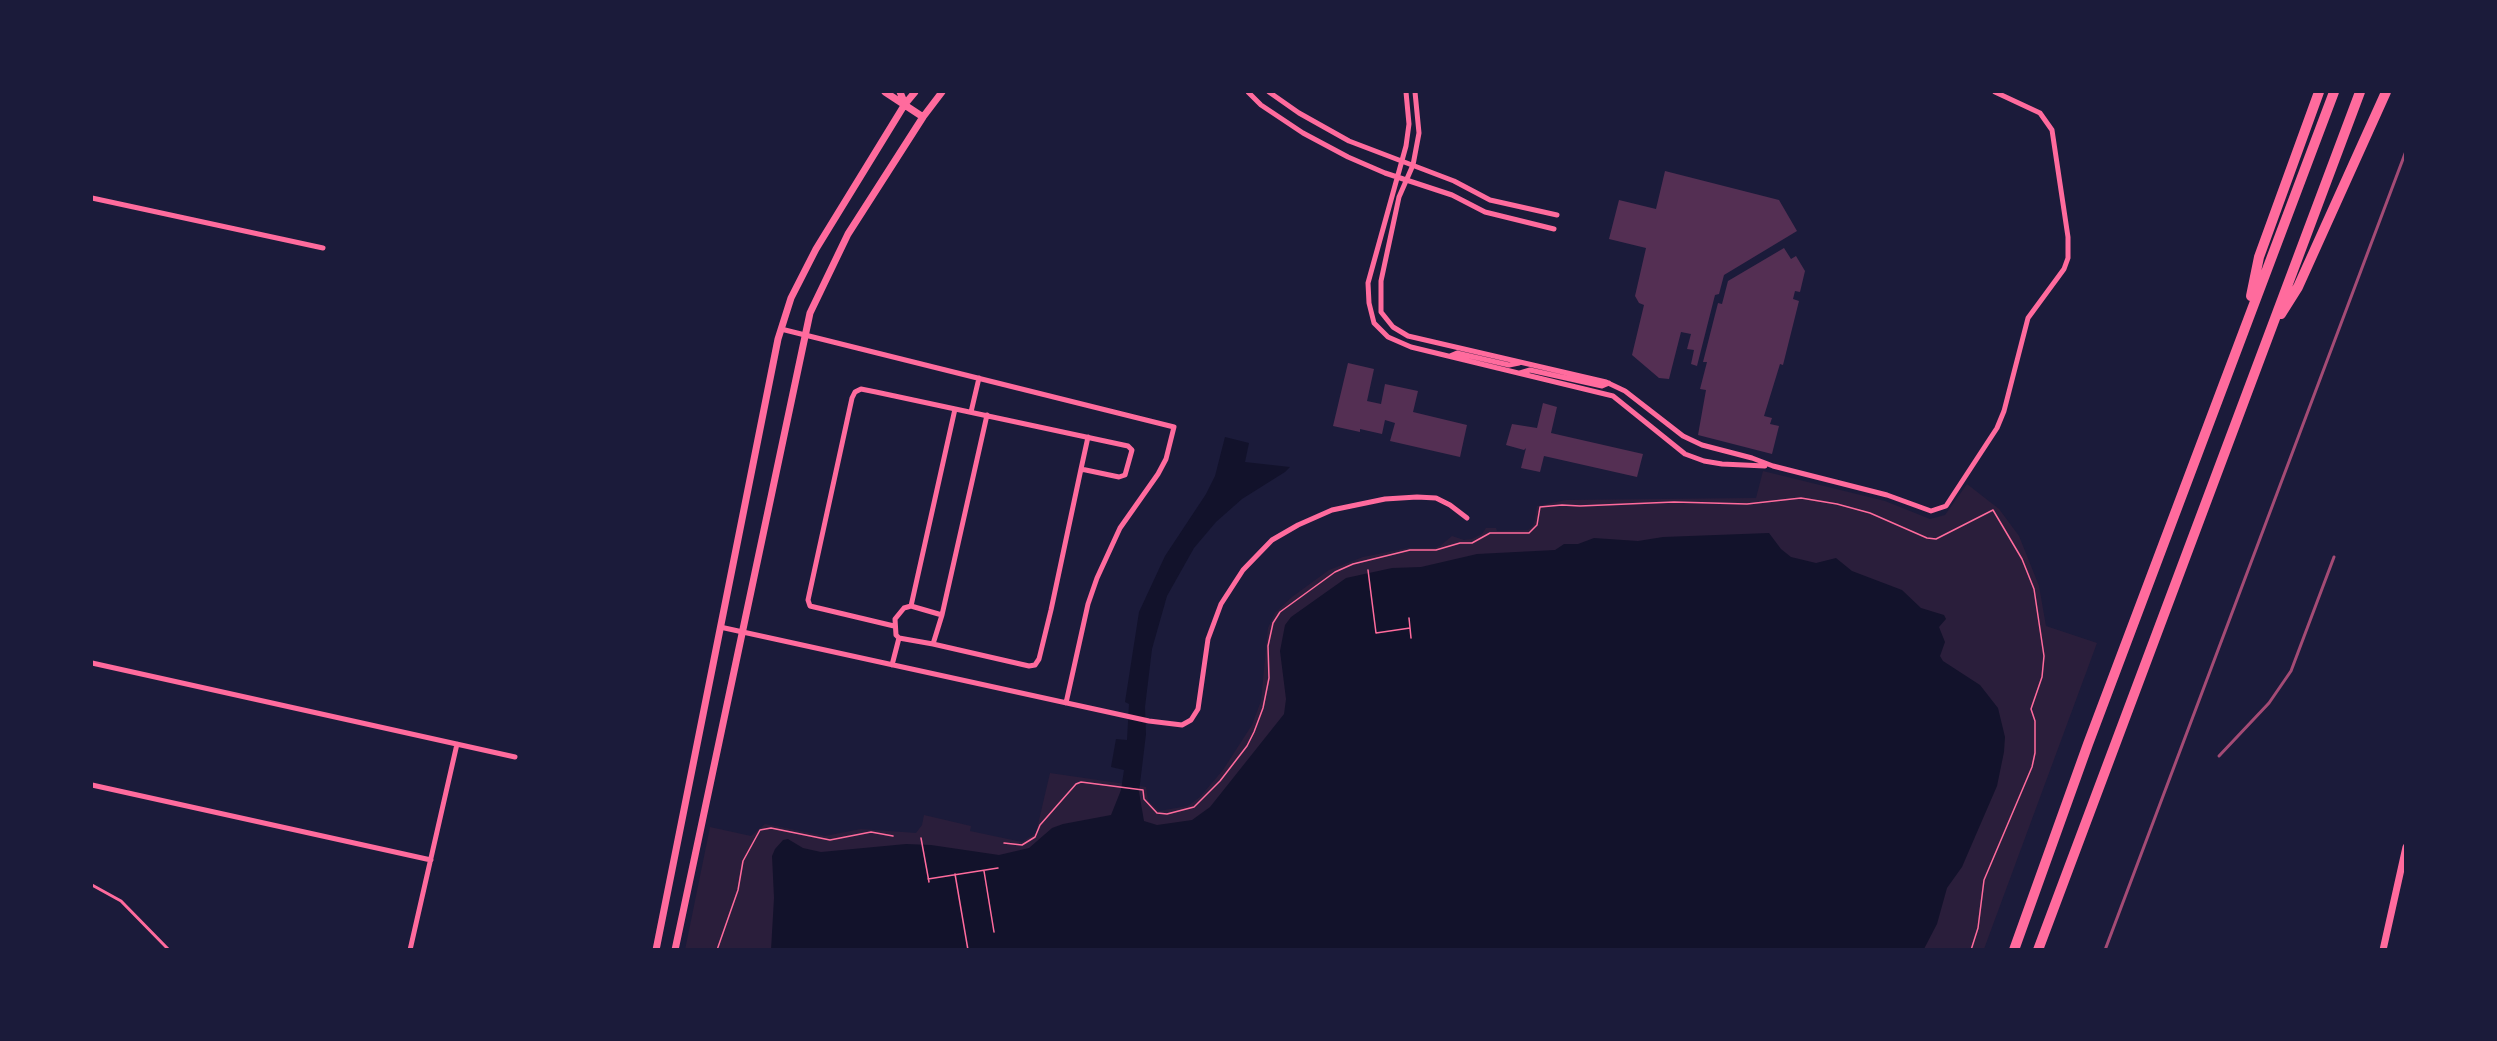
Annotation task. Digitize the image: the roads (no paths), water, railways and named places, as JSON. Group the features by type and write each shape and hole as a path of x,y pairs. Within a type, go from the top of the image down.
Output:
{"highway":[{"path":"2244,329 2259,257 2319,92"},
{"path":"2014,950 2334,92"},
{"path":"2038,950 2360,92"},
{"path":"2269,334 2298,287 2386,92"}],"street":[{"path":"885,92 923,117"},
{"path":"900,92 905,104"},
{"path":"656,950 781,329 791,298 816,249 905,104 915,92"},
{"path":"675,950 805,335 816,297 848,234 923,117 942,92"},
{"path":"1248,92 1262,105 1303,133 1348,157 1385,173 1452,195 1485,212 1554,229"},
{"path":"1269,92 1299,113 1349,141 1454,181 1490,200 1557,215"},
{"path":"1406,92 1409,124 1368,283 1369,303 1374,323 1388,337 1400,344 1613,396 1685,454 1704,461 1773,466"},
{"path":"1415,92 1419,133 1413,165 1399,197 1381,281 1380,304 1388,322 1398,331 1408,336 1609,383 1625,391 1683,436 1702,445 1876,492 1926,510 1935,511 1946,506 1950,501 1992,437 2004,411 2028,318 2064,269 2068,250 2052,130 2044,117 2032,108 1995,92"},
{"path":"92,198 323,248"},
{"path":"781,329 1174,427 1162,466 1120,528 1096,578 1088,603 1066,703"},
{"path":"1448,356 1457,353 1509,365 1521,362"},
{"path":"1518,373 1530,369 1602,386 1609,383"},
{"path":"971,412 979,378"},
{"path":"894,626 810,606 808,600 855,392 861,389 971,412 1128,446 1132,450 1125,475 1119,477 1082,469"},
{"path":"911,606 955,409"},
{"path":"933,644 942,615 987,416"},
{"path":"899,638 1029,666 1035,665 1039,658 1051,610 1088,437"},
{"path":"720,627 1177,726 1191,720 1198,709 1205,653 1216,615 1243,570 1272,540 1332,510 1385,500 1436,498 1467,518"},
{"path":"892,665 899,638 894,626 898,613 911,606 942,615"},
{"path":"92,663 515,757"},
{"path":"410,950 457,744"},
{"path":"92,785 431,860"},
{"path":"2383,950 2406,848"}],"lane":[{"path":"92,885 121,901 170,950"}],"railway":[{"path":"2105,950 2406,151"},
{"path":"2219,756 2269,703 2291,671 2334,557"}]}
